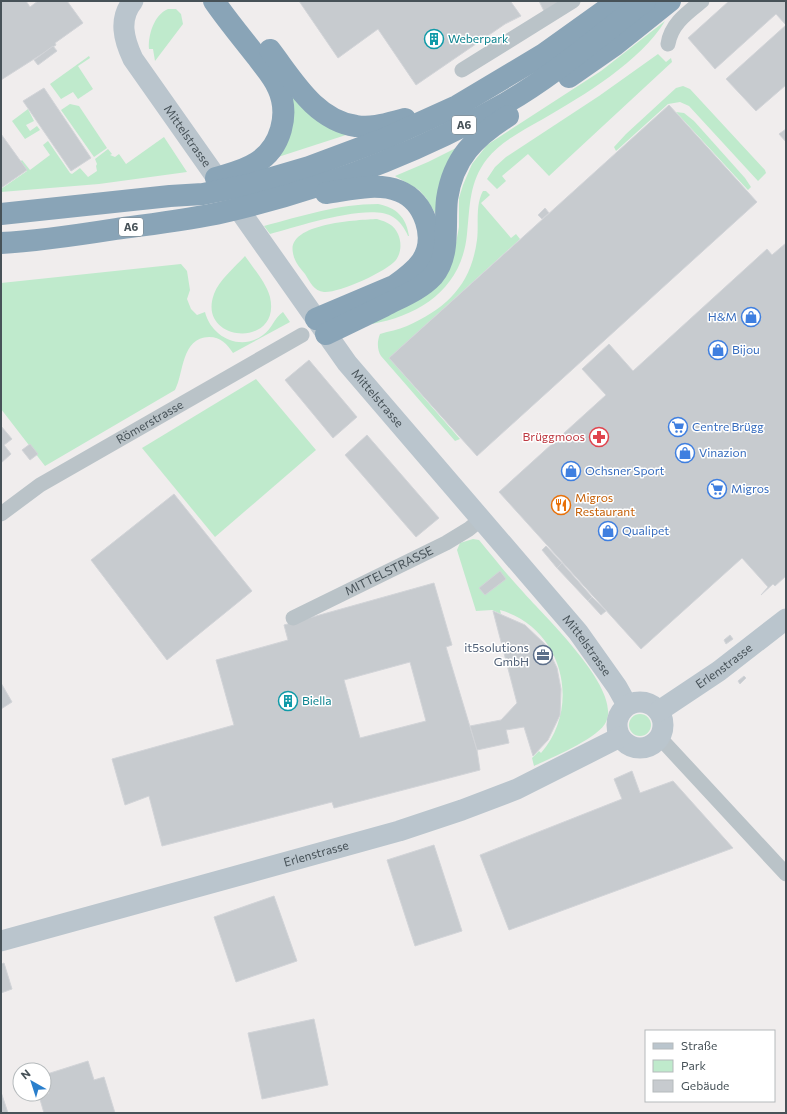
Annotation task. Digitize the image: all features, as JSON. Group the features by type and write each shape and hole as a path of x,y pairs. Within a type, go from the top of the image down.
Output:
{"highway":[{"path":"170,196 198,184 244,170 257,163 269,152 281,131 283,111 278,88 272,77 214,1"},
{"path":"231,1 303,94 318,108 341,122 356,126 383,124 456,106"},
{"name":"A6","path":"1,214 170,196 203,194 248,184 309,167 384,139 456,106 544,54 618,1"},
{"name":"A6","path":"1,243 32,241 187,219 260,202 313,187 388,160 475,119 535,85 645,1"},
{"path":"315,330 383,298 420,287 433,275 440,265 444,250 447,200 451,179 458,164 477,139 485,130 615,45 670,1"},
{"path":"260,202 362,188 386,188 398,190 406,194 421,210 426,221 428,232 427,246 422,261 383,298"}],"main road":[{"name":"Mittelstrasse","path":"133,1 126,12 123,22 126,45 133,59 315,330 348,363 578,632 617,687 627,706"},
{"name":"Erlenstrasse","path":"659,711 719,671 786,618"},
{"path":"644,702 650,703 659,711 664,726 660,738 648,747 640,748 626,743 620,738 617,720 622,710 627,706 632,703 644,702"},
{"name":"Erlenstrasse","path":"1,941 406,829 517,789 620,738"}],"street":[{"path":"462,70 573,1"},
{"path":"668,44 669,37 676,24 702,1"},
{"name":"Römerstrasse","path":"1,514 40,485 315,330"},
{"name":"MITTELSTRASSE","path":"293,618 446,543 469,529 481,519"},
{"path":"660,738 786,874"}],"green space":[{"path":"168,9 176,9 181,14 183,24 155,61 153,49 149,49 151,32 159,16"},
{"path":"665,21 655,36 626,64 576,100 513,136 487,159 477,176 471,195 467,234 463,253 457,270 448,284 436,296 407,314 372,324 455,248 459,227 459,198 463,185 472,164 487,145 601,71"},
{"path":"658,54 666,62 671,58 672,62 549,176 528,154 502,176 506,181 497,189 487,179 495,167 506,157 599,96"},
{"path":"89,56 90,58 78,66 93,89 78,99 73,92 61,99 50,84"},
{"path":"284,86 349,134 275,158"},
{"path":"683,86 690,89 765,170 766,173 758,181 689,106 680,102 668,104 616,151 614,147 626,134 676,88"},
{"path":"70,104 79,106 107,148 94,157 61,110"},
{"path":"28,109 34,121 26,125 30,131 37,126 40,130 25,139 12,121"},
{"path":"676,112 684,113 694,121 745,178 751,187 748,190"},
{"path":"164,137 187,172 99,184 1,192 1,189 27,171 20,162 22,160 30,170 50,155 43,145 48,141 70,173 72,174 80,168 88,177 97,171 95,159 108,149 112,154 110,155 115,157 119,154 126,164"},
{"path":"458,147 437,216 426,198 419,190 395,176"},
{"path":"483,191 486,191 490,195 481,203 511,238 516,234 520,239 389,358 460,439 455,441 381,356 378,348 378,342 380,334 400,329 434,311 455,293 463,282 474,256 478,234 479,202"},
{"path":"378,204 390,208 400,214 406,224 409,236 404,228 393,217 382,213 368,212 333,217 270,234 264,226 334,208"},
{"path":"377,219 390,224 398,234 400,248 396,260 391,265 373,276 340,289 324,292 315,288 298,264 293,253 294,243 300,235 311,229 325,225 340,222"},
{"path":"245,256 268,291 270,297 270,314 264,325 253,332 240,333 227,330 217,322 212,310 216,289 223,279"},
{"path":"181,264 187,271 190,290 187,299 191,309 197,315 205,312 208,321 220,335 237,342 246,342 254,340 266,333 277,317 283,312 290,322 233,353 226,344 213,337 200,339 193,343 188,350 175,390 45,466 1,409 1,283"},
{"path":"256,379 316,450 215,537 142,448"},
{"path":"473,539 479,540 512,580 579,654 593,673 603,691 608,708 606,722 602,728 585,741 534,766 532,758 539,751 541,753 554,734 561,713 563,692 560,671 551,651 539,633 522,619 500,610 501,614 492,610 476,611 457,550 460,543"},
{"path":"640,714 648,717 651,725 648,733 640,736 632,733 629,725 632,717"}],"building":[{"path":"1,1 26,1 30,7 38,1 67,1 83,23 55,43 56,45 1,80"},
{"name":"Weberpark","path":"299,1 508,1 511,2 521,16 505,24 416,85 378,29 338,58"},
{"path":"539,1 560,1 544,11"},
{"path":"729,1 786,1 786,25 776,14 715,69 688,38"},
{"path":"786,25 786,85 756,111 726,79"},
{"path":"53,46 57,51 38,65 34,60"},
{"path":"44,88 91,158 71,171 23,101"},
{"path":"669,105 757,202 477,456 389,358"},
{"path":"786,129 786,142 779,134"},
{"path":"1,134 27,170 1,188"},
{"path":"545,208 549,213 542,219 538,215"},
{"name":"Centre Brügg","path":"786,243 786,576 775,586 773,584 761,595 768,587 742,558 641,649 499,492 606,395 582,369 609,344 633,371 767,249 772,255"},
{"path":"309,360 357,417 333,438 285,380"},
{"path":"1,426 12,439 4,445 11,454 1,463"},
{"path":"367,435 439,518 416,537 345,455"},
{"path":"30,444 38,454 30,460 22,450"},
{"path":"174,494 252,591 167,660 91,560"},
{"path":"546,546 562,563 557,568 542,550"},
{"path":"562,563 592,597 588,601 557,568"},
{"path":"500,571 506,579 485,595 479,588"},
{"name":"Biella","path":"434,583 452,645 446,647 477,750 480,770 334,808 332,802 162,846 149,796 125,805 112,759 234,725 216,660 288,640 284,625","holes":["410,662 426,721 360,738 344,680"]},
{"path":"592,597 606,611 601,615 588,601"},
{"path":"493,611 525,625 546,645 557,668 561,689 560,715 548,740 533,756 524,727 506,730 509,743 477,750 470,726 501,720 517,703"},
{"path":"730,635 733,639 726,644 724,640"},
{"path":"744,676 746,678 740,684 738,681"},
{"path":"1,683 12,702 1,709"},
{"path":"632,771 640,793 673,781 733,848 509,930 480,855 622,799 614,779"},
{"path":"434,845 462,931 415,946 387,860"},
{"path":"274,896 297,961 236,982 214,917"},
{"path":"4,963 12,989 1,993 1,964"},
{"path":"314,1019 328,1085 262,1099 248,1033"},
{"path":"88,1061 94,1080 104,1077 115,1113 44,1113 41,1102 52,1102 52,1072"},
{"path":"1,1092 8,1113 1,1113"}],"place":[{"name":"Weberpark","path":"434,39"},
{"name":"H&M","path":"751,317"},
{"name":"Bijou","path":"718,350"},
{"name":"Centre Brügg","path":"678,427"},
{"name":"Brüggmoos","path":"599,437"},
{"name":"Vinazion","path":"685,453"},
{"name":"Ochsner Sport","path":"571,471"},
{"name":"Migros","path":"717,489"},
{"name":"Migros Restaurant","path":"561,505"},
{"name":"Qualipet","path":"608,531"},
{"name":"it5solutions GmbH","path":"543,655"},
{"name":"Biella","path":"288,701"}]}
